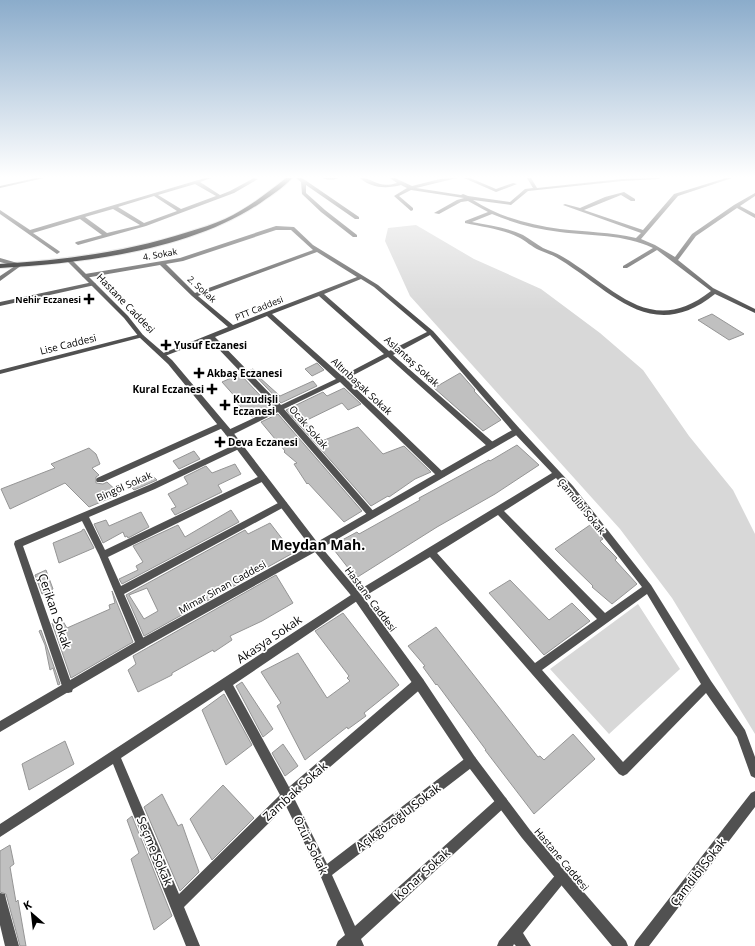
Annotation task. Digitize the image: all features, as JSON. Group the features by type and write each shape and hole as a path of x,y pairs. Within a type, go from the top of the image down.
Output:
{"main road":[{"path":"0,266 70,261 104,256 174,240 222,222"}],"street":[{"path":"15,222 57,252"},
{"path":"30,232 64,222"},
{"path":"88,222 107,236"},
{"path":"139,222 144,225"},
{"path":"78,243 151,222"},
{"path":"339,222 355,236"},
{"path":"468,222 522,237 540,248 558,256 640,309 653,313 666,314 682,310 705,299 715,291"},
{"path":"516,222 536,227 607,235 644,242 675,261 715,291 755,310"},
{"path":"615,222 644,232"},
{"path":"637,240 653,222"},
{"path":"675,261 694,235 713,222"},
{"name":"4. Sokak","path":"85,276 180,260 276,228 292,228 311,246 361,277"},
{"path":"625,267 656,248"},
{"path":"194,295 318,250"},
{"path":"0,260 18,265"},
{"name":"Hastane Caddesi","path":"70,261 126,317 141,336 163,355 225,429 316,548 357,596 419,683 471,761 526,834 621,946"},
{"name":"2. Sokak","path":"161,263 194,295 233,328"},
{"path":"0,279 18,265"},
{"name":"PTT Caddesi","path":"163,355 361,277"},
{"name":"Çamdibi Sokak","path":"361,277 376,286 431,332 517,431 570,488 648,588 707,685 741,734 755,772"},
{"path":"0,304 93,284"},
{"name":"Aslantaş Sokak","path":"319,293 491,445"},
{"name":"Altınbaşak Sokak","path":"268,314 341,379 441,475"},
{"path":"100,480 279,408 341,379 388,353 431,332"},
{"name":"Lise Caddesi","path":"0,372 141,336"},
{"name":"Ocak Sokak","path":"211,337 279,408 372,515"},
{"name":"Mimar Sinan Caddesi","path":"0,727 142,644 316,548 517,431"},
{"name":"Bingöl Sokak","path":"18,544 152,486 238,446"},
{"name":"Akasya Sokak","path":"0,831 357,596 557,474"},
{"path":"103,555 263,478"},
{"path":"119,592 283,504"},
{"path":"498,510 604,619"},
{"path":"84,516 103,555 142,644"},
{"name":"Çerikan Sokak","path":"18,544 68,688"},
{"path":"431,552 623,770 707,685"},
{"path":"534,670 648,588"},
{"name":"Özür Sokak","path":"226,683 287,796 325,873 355,941"},
{"name":"Zambak Sokak","path":"178,905 287,796 419,683"},
{"name":"Seçme Sokak","path":"115,756 178,905 193,946"},
{"name":"Açıkgözoğlu Sokak","path":"325,873 471,761"},
{"name":"Çamdibi Sokak","path":"641,946 755,798"},
{"name":"Konar Sokak","path":"343,946 355,941 502,802"},
{"path":"504,946 562,876"},
{"path":"0,899 12,946"},
{"path":"515,933 524,946"}],"shaded area":[{"path":"416,225 474,259 541,289 600,333 643,370 689,436 733,490 755,534 755,734 672,598 620,529 410,296 385,241 388,228"},
{"path":"638,604 680,669 609,734 550,669"}],"building":[{"path":"712,314 744,334 729,340 698,320"},
{"path":"317,363 324,370 312,376 305,369"},
{"path":"253,369 261,376 259,377 280,396 313,381 317,386 281,403 250,370"},
{"path":"460,373 475,390 474,391 501,420 483,431 434,388"},
{"path":"240,374 272,408 252,417 234,401 238,400 222,382"},
{"path":"344,388 361,404 348,410 342,403 305,421 310,427 306,429 319,442 358,427 383,454 404,446 431,472 415,479 389,497 388,496 371,506 286,410 323,392 327,396"},
{"path":"278,414 362,511 344,522 308,483 307,484 294,464 297,463 284,452 285,451 261,422"},
{"path":"517,445 539,465 495,494 437,527 356,578 331,546 357,532 359,534 420,500 419,498 489,460 490,461"},
{"path":"89,448 96,454 100,464 92,468 99,475 96,477 96,483 103,484 107,482 120,494 89,507 65,483 10,509 1,489 55,468 51,464"},
{"path":"194,451 200,459 179,469 173,461"},
{"path":"235,464 241,474 218,485 222,492 175,515 171,509 176,507 168,494 188,484 184,477 206,466 212,473"},
{"path":"153,476 157,480 134,490 130,486"},
{"path":"231,510 239,522 122,584 119,579 138,570 136,566 143,562 133,546 178,525 185,537"},
{"path":"141,512 149,527 128,538 127,536 125,537 123,532 103,543 94,524 106,520 109,526"},
{"path":"270,523 293,553 144,636 126,595 245,530 248,534","holes":["147,588 158,611 144,619 129,595"]},
{"path":"590,525 603,539 600,541 617,558 615,560 637,584 612,604 592,587 593,586 555,549"},
{"path":"84,529 94,548 59,563 53,543"},
{"path":"46,570 53,589 42,594 35,575"},
{"path":"276,575 293,603 262,621 230,636 232,640 214,652 213,650 172,673 172,675 138,692 128,670 136,664 133,656"},
{"path":"510,580 549,620 572,603 590,621 544,655 489,593"},
{"path":"112,591 133,642 71,678 52,623 61,618 67,628 110,609 109,605 115,603"},
{"path":"343,613 399,685 364,713 366,716 348,729 347,727 305,760 277,706 281,703 261,672 298,653 327,698 350,681 347,678 349,676 315,631"},
{"path":"436,627 538,757 540,756 544,760 573,734 595,759 534,814 437,684 436,685 423,667 425,666 408,646"},
{"path":"41,630 60,684 58,685 53,668 50,670 45,645 39,631"},
{"path":"242,682 273,729 263,737 236,686"},
{"path":"224,694 252,745 226,765 202,710"},
{"path":"65,741 74,764 29,790 22,764"},
{"path":"283,744 298,766 285,776 272,753"},
{"path":"223,785 254,818 212,860 190,819"},
{"path":"162,794 178,826 182,824 199,872 180,891 144,807"},
{"path":"132,816 172,916 154,930 131,859 139,853 127,820"},
{"path":"10,845 14,864 10,867 16,902 18,900 26,946 20,946 6,894 0,892 0,851"}],"place":[{"name":"Nehir Eczanesi","path":"89,299"},
{"name":"Yusuf Eczanesi","path":"166,345"},
{"name":"Akbaş Eczanesi","path":"199,373"},
{"name":"Kural Eczanesi","path":"212,389"},
{"name":"Kuzudişli Eczanesi","path":"225,405"},
{"name":"Deva Eczanesi","path":"220,442"}],"district":[{"name":"Meydan Mah.","path":"318,544"}]}
